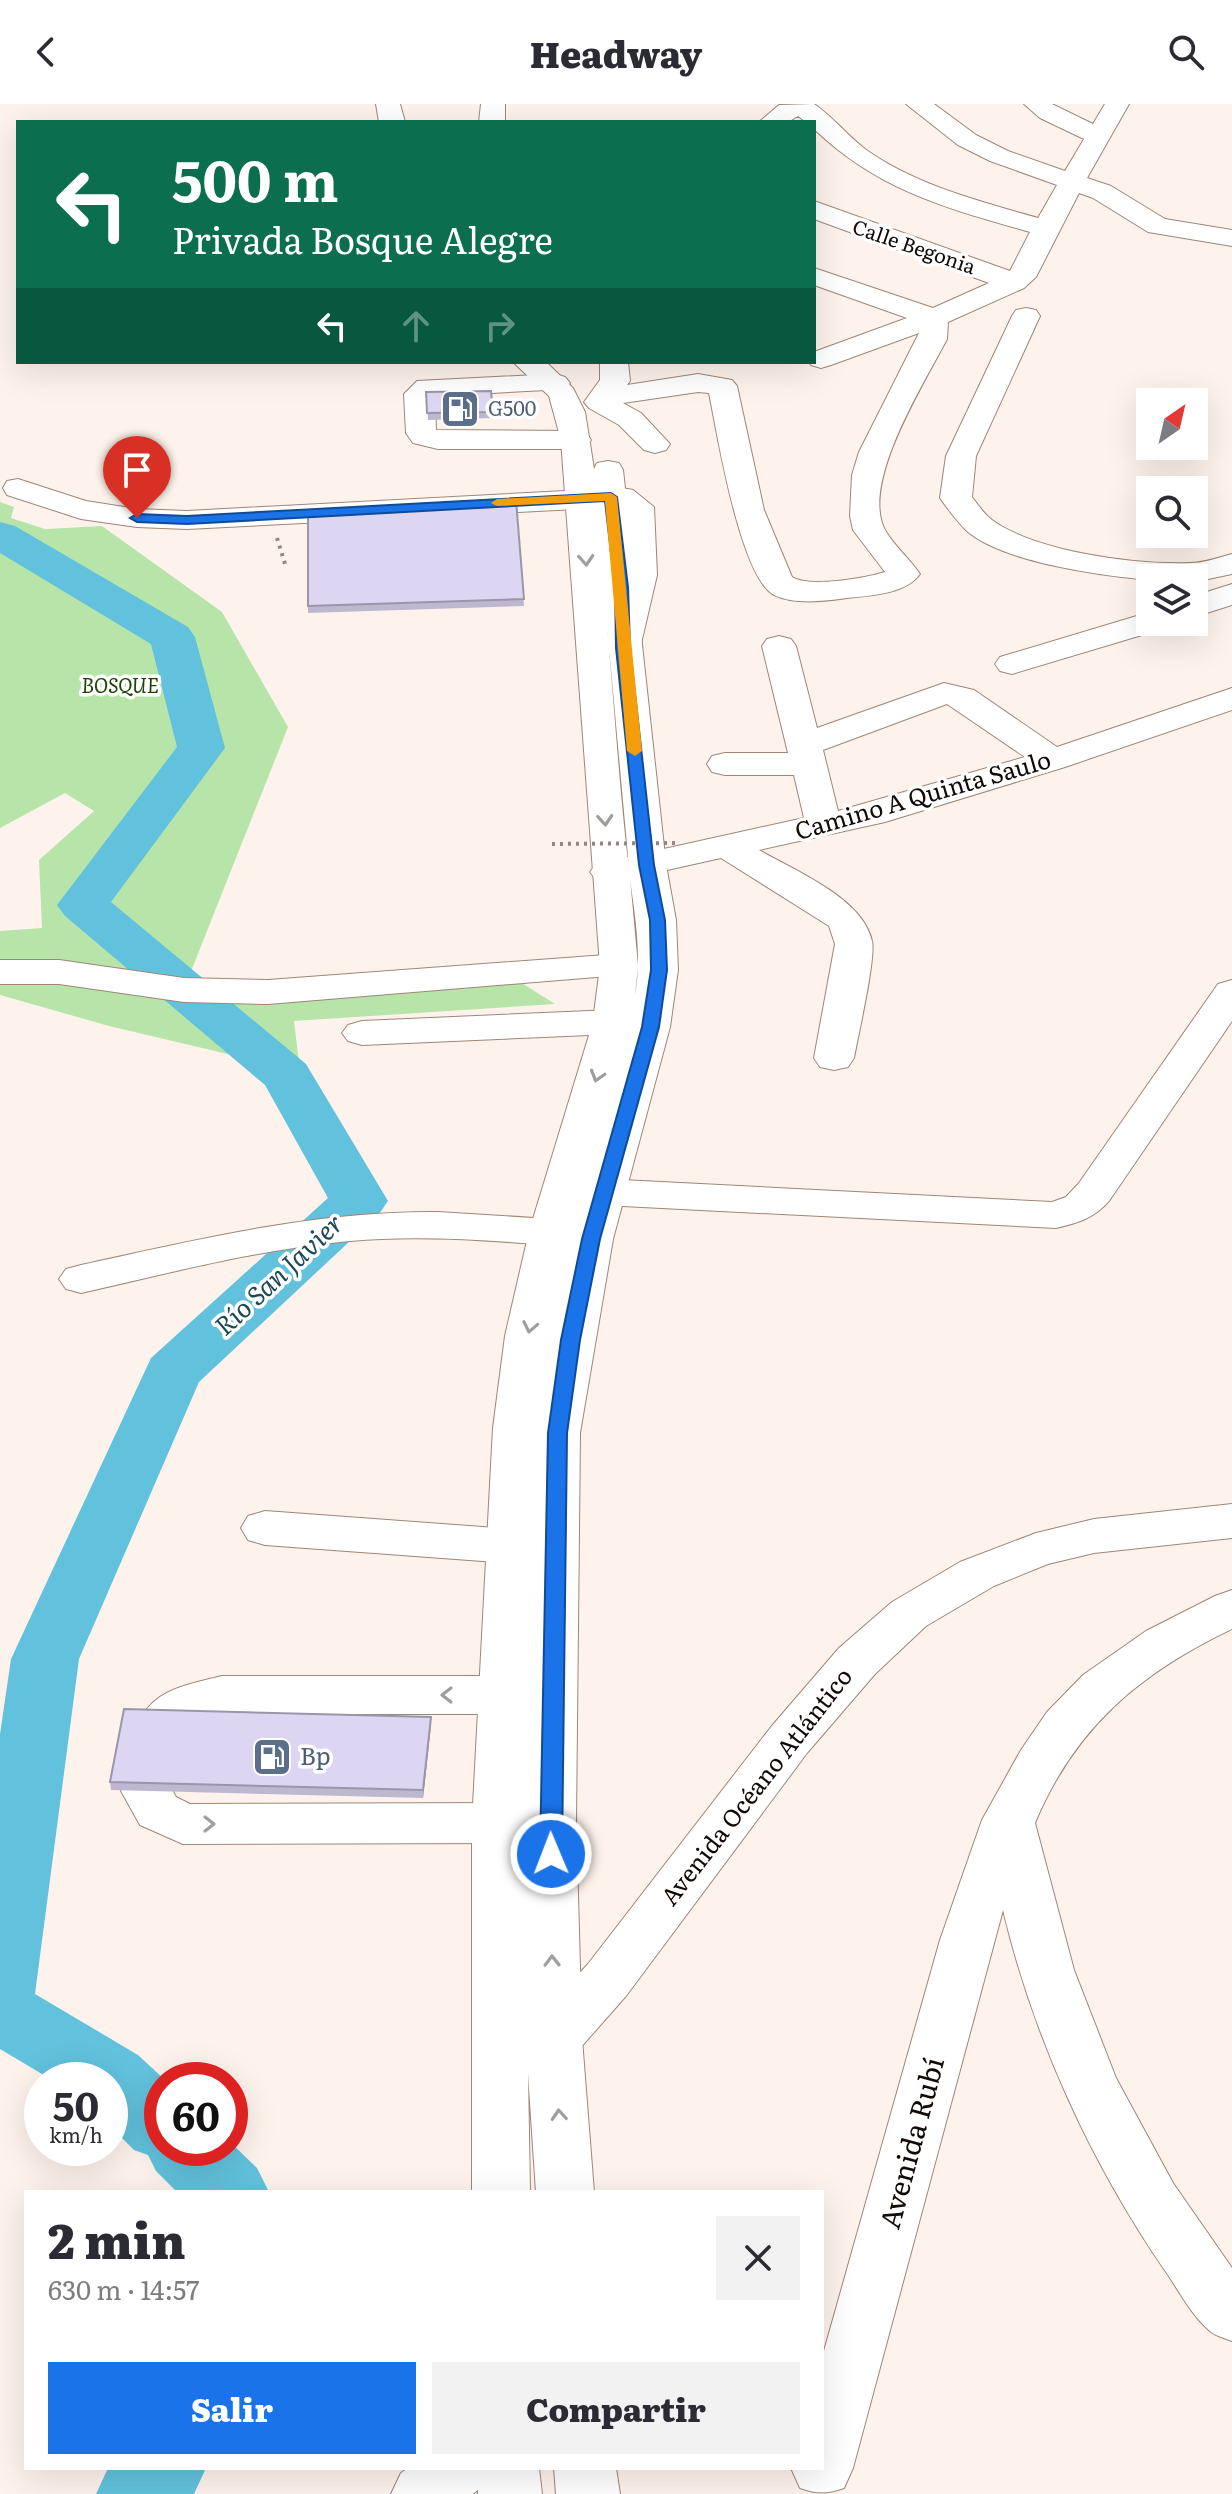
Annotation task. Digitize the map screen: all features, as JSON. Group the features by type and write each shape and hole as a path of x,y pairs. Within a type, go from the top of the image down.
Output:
{"street":[{"path":"918,104 967,140 1011,160 1102,192 1157,226 1232,238"},
{"path":"1036,104 1099,136"},
{"path":"821,359 934,318 1014,282 1026,271 1045,228 1117,104"},
{"path":"762,113 803,108 816,120"},
{"path":"816,120 845,148 891,175 954,201 1045,228"},
{"name":"Calle Begonia","path":"816,210 852,226 1014,282"},
{"path":"816,277 934,318"},
{"path":"1026,316 961,456 956,498 982,528 1014,543 1070,558 1148,571 1192,573 1232,564"},
{"path":"602,400 711,382 722,386 748,510 777,581 795,591 891,582 904,574 869,530 866,516 867,475 874,452 933,339 934,318"},
{"path":"565,2190 554,2039 550,1823 557,1433 571,1340 603,1192 650,1027 659,970 657,920 643,860 596,498 602,400 615,381 614,364"},
{"path":"501,2190 498,1824 516,1428 527,1336 550,1232 613,1022 619,966 615,919 643,860 623,648 621,587 576,440 567,397 547,369"},
{"path":"576,440 438,440 421,433 419,394 427,387 547,369 577,377 602,400 630,419 655,444"},
{"path":"18,488 81,510 137,518 187,520 596,498"},
{"path":"1208,602 1232,594"},
{"path":"1012,664 1136,626"},
{"path":"779,646 824,825"},
{"path":"725,764 806,755 944,693 962,697 1053,760"},
{"name":"Camino A Quinta Saulo","path":"643,860 728,847 824,825 1053,760 1232,698"},
{"path":"728,847 824,904 846,921 854,944 834,1058"},
{"path":"615,919 657,920"},
{"path":"0,972 59,972 184,990 268,992 619,966"},
{"path":"603,1192 1056,1215 1081,1206 1094,1192 1232,992"},
{"path":"362,1033 613,1022"},
{"path":"81,1279 261,1239 328,1229 473,1225 550,1232"},
{"name":"Avenida Océano Atlántico","path":"554,2039 607,1980 789,1740 857,1661 909,1614 977,1574 1036,1550 1094,1536 1232,1521"},
{"path":"265,1528 510,1546"},
{"name":"Avenida Rubí","path":"824,2461 967,1943 1008,1820 1031,1773 1067,1722 1114,1676 1167,1638 1232,1608"},
{"path":"166,1718 187,1704 222,1695 553,1695"},
{"path":"147,1791 158,1811 183,1824 550,1823"},
{"path":"1008,1820 1052,1988 1083,2072 1129,2163 1192,2264 1232,2314"},
{"path":"498,2048 554,2039"},
{"path":"423,2494 455,2470"},
{"path":"508,2470 510,2494"},
{"path":"585,2470 588,2494"},
{"name":"Avenida Rubí","path":"815,2494 821,2470"}],"path":[{"path":"552,844 643,860"}],"green space":[{"name":"BOSQUE","path":"0,502 14,507 11,518 45,529 102,526 222,612 288,727 184,989 503,971 555,1004 294,1021 300,1071 109,1026 0,995 0,931 42,928 39,860 94,811 65,793 0,828"}],"building":[{"name":"G500","path":"491,391 493,412 427,413 426,392"},
{"path":"516,500 524,599 308,606 308,514"},
{"name":"Bp","path":"124,1709 431,1717 423,1790 110,1782"}],"waterway":[{"name":"Río San Javier","path":"0,535 172,637 201,748 83,905 287,1076 359,1201 173,1372 45,1659 0,1988"},
{"name":"Río San Javier","path":"0,2011 111,2077 144,2109"},
{"name":"Río San Javier","path":"202,2166 227,2190"},
{"name":"Río San Javier","path":"139,2494 161,2470"}],"slow traffic":[{"path":"497,503 611,497 635,751"}],"place":[{"name":"G500","path":"460,409"},
{"name":"Bp","path":"272,1757"}],"route":[{"path":"137,518 187,520 611,497 621,587 623,648 647,865 657,920 659,970 650,1027 591,1239 557,1433 551,1854"}]}
